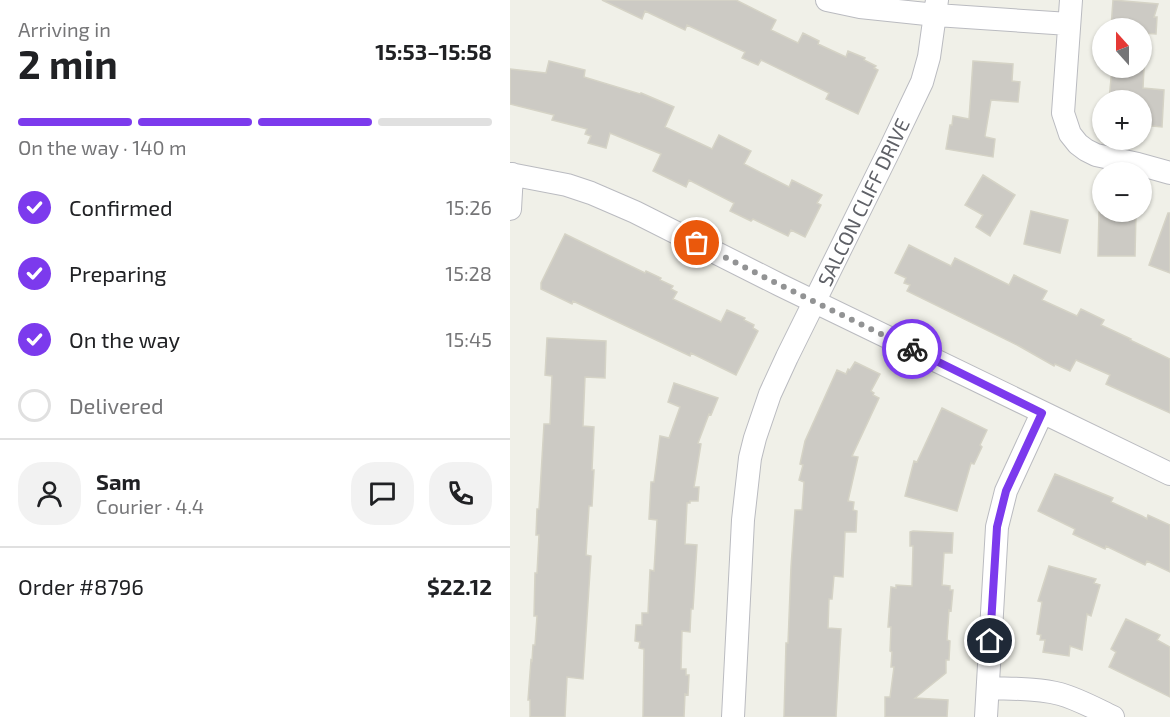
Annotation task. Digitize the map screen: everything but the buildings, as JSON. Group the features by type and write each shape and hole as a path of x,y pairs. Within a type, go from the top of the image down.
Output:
{"street":[{"path":"827,0 860,7 937,7 1069,24"},
{"path":"1071,0 1064,113 1073,139 1096,155 1170,173"},
{"name":"SALCON CLIFF DRIVE","path":"733,717 743,520 750,458 761,417 814,302 922,82 929,57 937,7"},
{"path":"510,209 511,174 567,185 591,193 1170,474"},
{"path":"986,717 997,527 1006,491 1042,413"},
{"path":"988,688 1040,690 1059,694 1113,717"}],"way so far":[{"path":"697,243 912,349"}],"route":[{"path":"912,349 1042,413 1006,491 997,527 990,641"}]}
